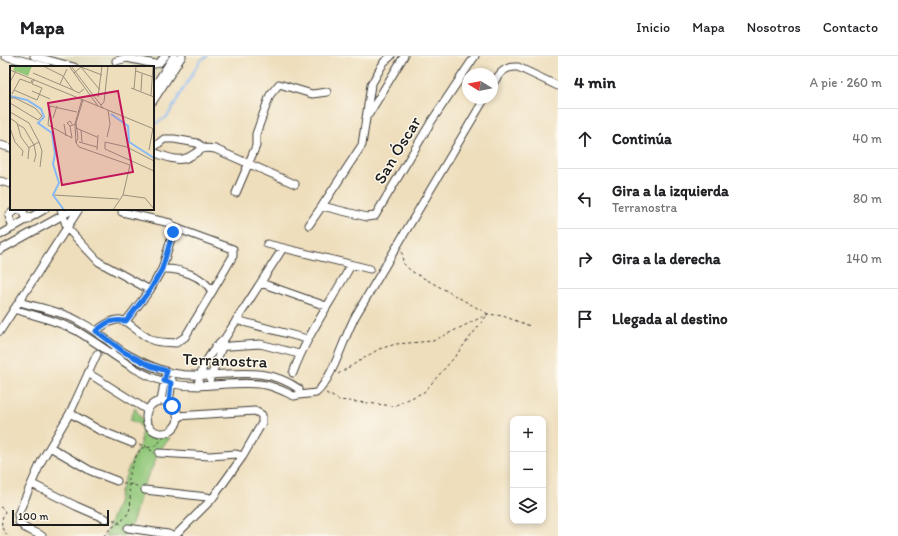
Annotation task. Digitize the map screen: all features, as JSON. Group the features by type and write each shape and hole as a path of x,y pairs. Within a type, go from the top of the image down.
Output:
{"street":[{"path":"5,56 43,66"},
{"path":"34,56 70,66"},
{"path":"116,61 127,57 154,64 159,63 165,56"},
{"path":"155,89 174,56"},
{"path":"155,89 182,56"},
{"name":"San Óscar","path":"309,225 362,145 371,85 384,62 391,56"},
{"name":"San Óscar","path":"367,117 404,56"},
{"name":"San Óscar","path":"322,206 367,218 375,216 431,122 475,56"},
{"path":"498,75 506,68 518,67 558,86"},
{"path":"236,193 256,146 256,134 270,95 279,84 312,94 326,92"},
{"path":"299,395 316,393 326,382 355,316 481,104"},
{"path":"154,147 164,139 174,139 197,143 204,148"},
{"path":"0,145 10,148"},
{"path":"154,152 182,160 192,156 198,150 204,148 215,149 295,184"},
{"path":"0,181 10,184"},
{"path":"13,228 9,216 11,213 22,210 28,220"},
{"path":"0,235 43,210"},
{"path":"0,331 78,210"},
{"path":"0,250 62,212 67,228 99,262 150,290"},
{"path":"96,331 115,319 126,321 135,330 153,341 176,343 184,337 233,256 233,249 173,227 170,224 122,212"},
{"path":"126,321 150,290 162,269 173,232 173,227"},
{"path":"267,244 370,270"},
{"path":"198,386 199,375 283,248"},
{"path":"293,373 299,354 350,265"},
{"path":"162,269 174,268 188,273 208,285 212,292"},
{"path":"260,283 326,306"},
{"name":"Terranostra","path":"14,309 64,325 94,342 118,360 147,375 167,382 198,386 259,384 278,388 294,396 299,395 300,389 288,381 280,378 248,374 199,375 170,372 151,366 124,352 96,331 81,322 19,302"},
{"path":"236,320 307,339"},
{"path":"218,347 260,344 299,354"},
{"path":"209,386 210,375 218,347"},
{"path":"42,536 25,528 19,522 18,514 42,460 70,413 96,354"},
{"path":"161,402 170,372"},
{"path":"88,373 148,410"},
{"path":"167,382 169,403"},
{"path":"161,402 169,403 175,409 177,416 176,424 166,433 154,432 146,422 148,410 155,403 161,402"},
{"path":"175,536 212,499 243,456 262,422 262,415 255,411 177,416"},
{"path":"70,413 99,430 132,443"},
{"path":"50,447 91,471 116,481"},
{"path":"159,453 210,456 236,454 243,456"},
{"path":"32,484 106,519"},
{"path":"145,490 207,496 212,499"},
{"path":"128,528 168,534 172,536"}],"path":[{"path":"400,242 403,263 411,271 488,314 503,316 530,326"},
{"path":"326,382 379,349 396,344 433,341 488,314"},
{"path":"320,389 339,400 394,406 424,392 454,359 488,314"},
{"path":"104,536 107,531 120,523 129,512 129,484 134,458 141,448 147,448 160,443 166,433"},
{"path":"132,443 144,445 147,448 159,453"},
{"path":"116,481 126,484 133,483 145,490"},
{"path":"0,507 4,509 5,512 1,520 3,531 8,536"},
{"path":"106,519 116,520 128,528"}],"shaded area":[{"path":"25,56 171,56 154,83 154,66 60,66"}],"green space":[{"path":"135,408 150,432 161,437 170,438 158,452 145,482 132,523 123,536 105,536 118,503 120,492 129,467 140,444 142,430 139,424 130,420"}],"waterway":[{"path":"154,124 167,117 200,61 207,56"}],"route":[{"path":"172,406 169,403 171,383 164,381 167,371 151,366 124,352 96,331 115,319 126,321 150,290 162,269 173,232"}]}
